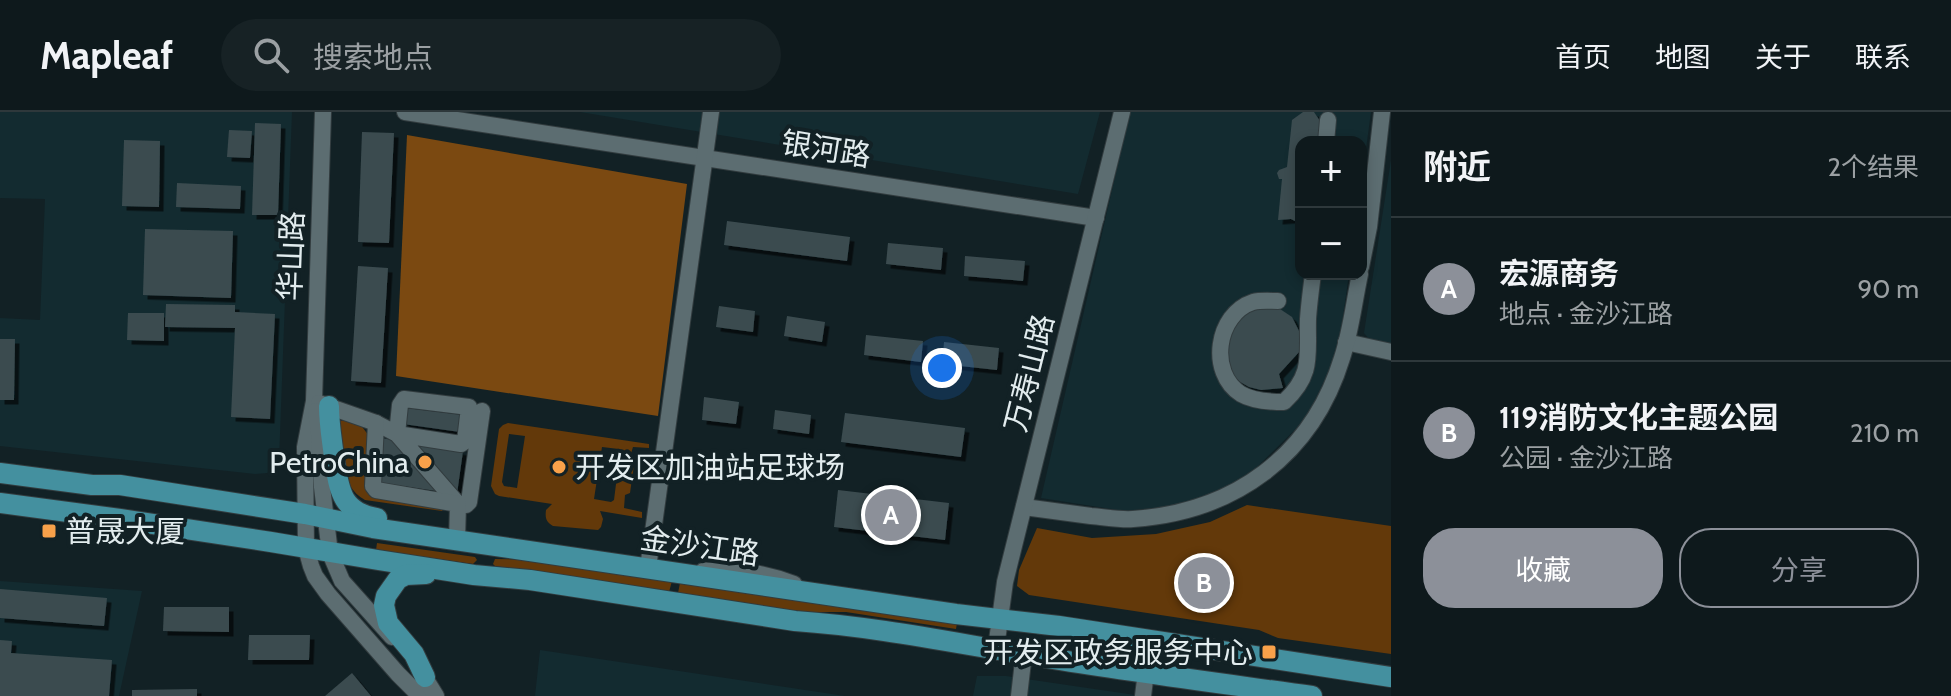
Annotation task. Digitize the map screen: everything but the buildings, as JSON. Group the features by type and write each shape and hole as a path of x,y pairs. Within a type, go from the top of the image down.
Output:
{"main road":[{"path":"321,404 336,479 343,496 355,511 365,516 420,526 457,540"},
{"name":"金沙江路","path":"0,473 92,485 120,485 373,528 818,594 1075,628 1391,677"},
{"name":"金沙江路","path":"0,503 150,523 474,575 530,580 795,621 839,624 1254,692 1312,696"},
{"path":"423,686 414,654 388,623 384,605 386,596 398,579 406,575 474,575"}],"street":[{"name":"华山路","path":"316,516 305,447 321,404 323,112"},
{"name":"银河路","path":"405,112 1096,218"},
{"path":"648,568 711,112"},
{"name":"万寿山路","path":"996,648 1005,582 1122,112"},
{"path":"1367,237 1382,112"},
{"path":"1327,136 1328,120"},
{"path":"1278,301 1253,302 1241,308 1230,321 1220,346 1225,376 1234,388 1243,395 1259,400 1284,402 1303,378 1309,354 1308,320 1312,280"},
{"path":"1024,507 1132,520 1177,512 1230,495 1276,464 1315,420 1332,385 1342,360 1359,280"},
{"path":"1346,342 1391,352"},
{"path":"1304,372 1332,385"},
{"path":"321,404 376,423 397,434 461,444 465,441 469,407 404,399 400,405 397,434 458,504 457,540"},
{"path":"376,423 373,486 376,490 466,505 469,502 482,411"},
{"path":"316,516 306,548 315,576 398,674 436,696"},
{"path":"316,516 342,581 423,686"},
{"path":"1019,696 1024,653"},
{"path":"1143,696 1146,672"}],"shaded area":[{"path":"0,112 292,112 279,461 276,468 255,474 0,446 0,318 40,320 45,199 0,198"},
{"path":"580,112 1100,112 1078,194"},
{"path":"1130,112 1371,112 1367,142 1367,136 1295,136 1295,280 1348,280 1338,352 1306,419 1254,470 1201,503 1124,511 1041,498"},
{"path":"407,135 687,184 658,416 396,376"},
{"path":"1391,160 1391,344 1372,342 1364,333"},
{"path":"352,420 360,424 369,436 366,488 444,508 442,511 365,500 356,494 345,476 336,421"},
{"path":"508,423 649,444 649,448 633,447 629,460 634,465 630,493 625,495 624,508 642,512 642,518 600,511 603,519 598,530 553,526 546,515 552,504 495,494 491,486 499,429","holes":["509,434 525,436 517,488 504,486 502,482","602,447 619,449 620,452 614,500 611,502 594,499"]},
{"path":"1247,505 1391,526 1391,654 1278,638 1259,630 1029,595 1017,586 1019,570 1037,528 1092,538 1156,534 1210,522"},
{"path":"377,543 475,557 477,560 473,564 376,550"},
{"path":"495,559 542,560 672,581 669,592 495,566"},
{"path":"0,581 142,591 119,696 0,696"},
{"path":"680,583 957,623 956,629 846,612 800,612 678,593"},
{"path":"540,650 845,696 535,696"},
{"path":"977,676 1006,676 1142,696 973,696"}],"place":[{"name":"PetroChina","path":"425,462"},
{"name":"开发区加油站足球场","path":"559,467"},
{"name":"宏源商务","path":"891,515"},
{"name":"普晟大厦","path":"49,531"},
{"name":"119消防文化主题公园","path":"1204,583"},
{"name":"开发区政务服务中心","path":"1269,652"}]}
